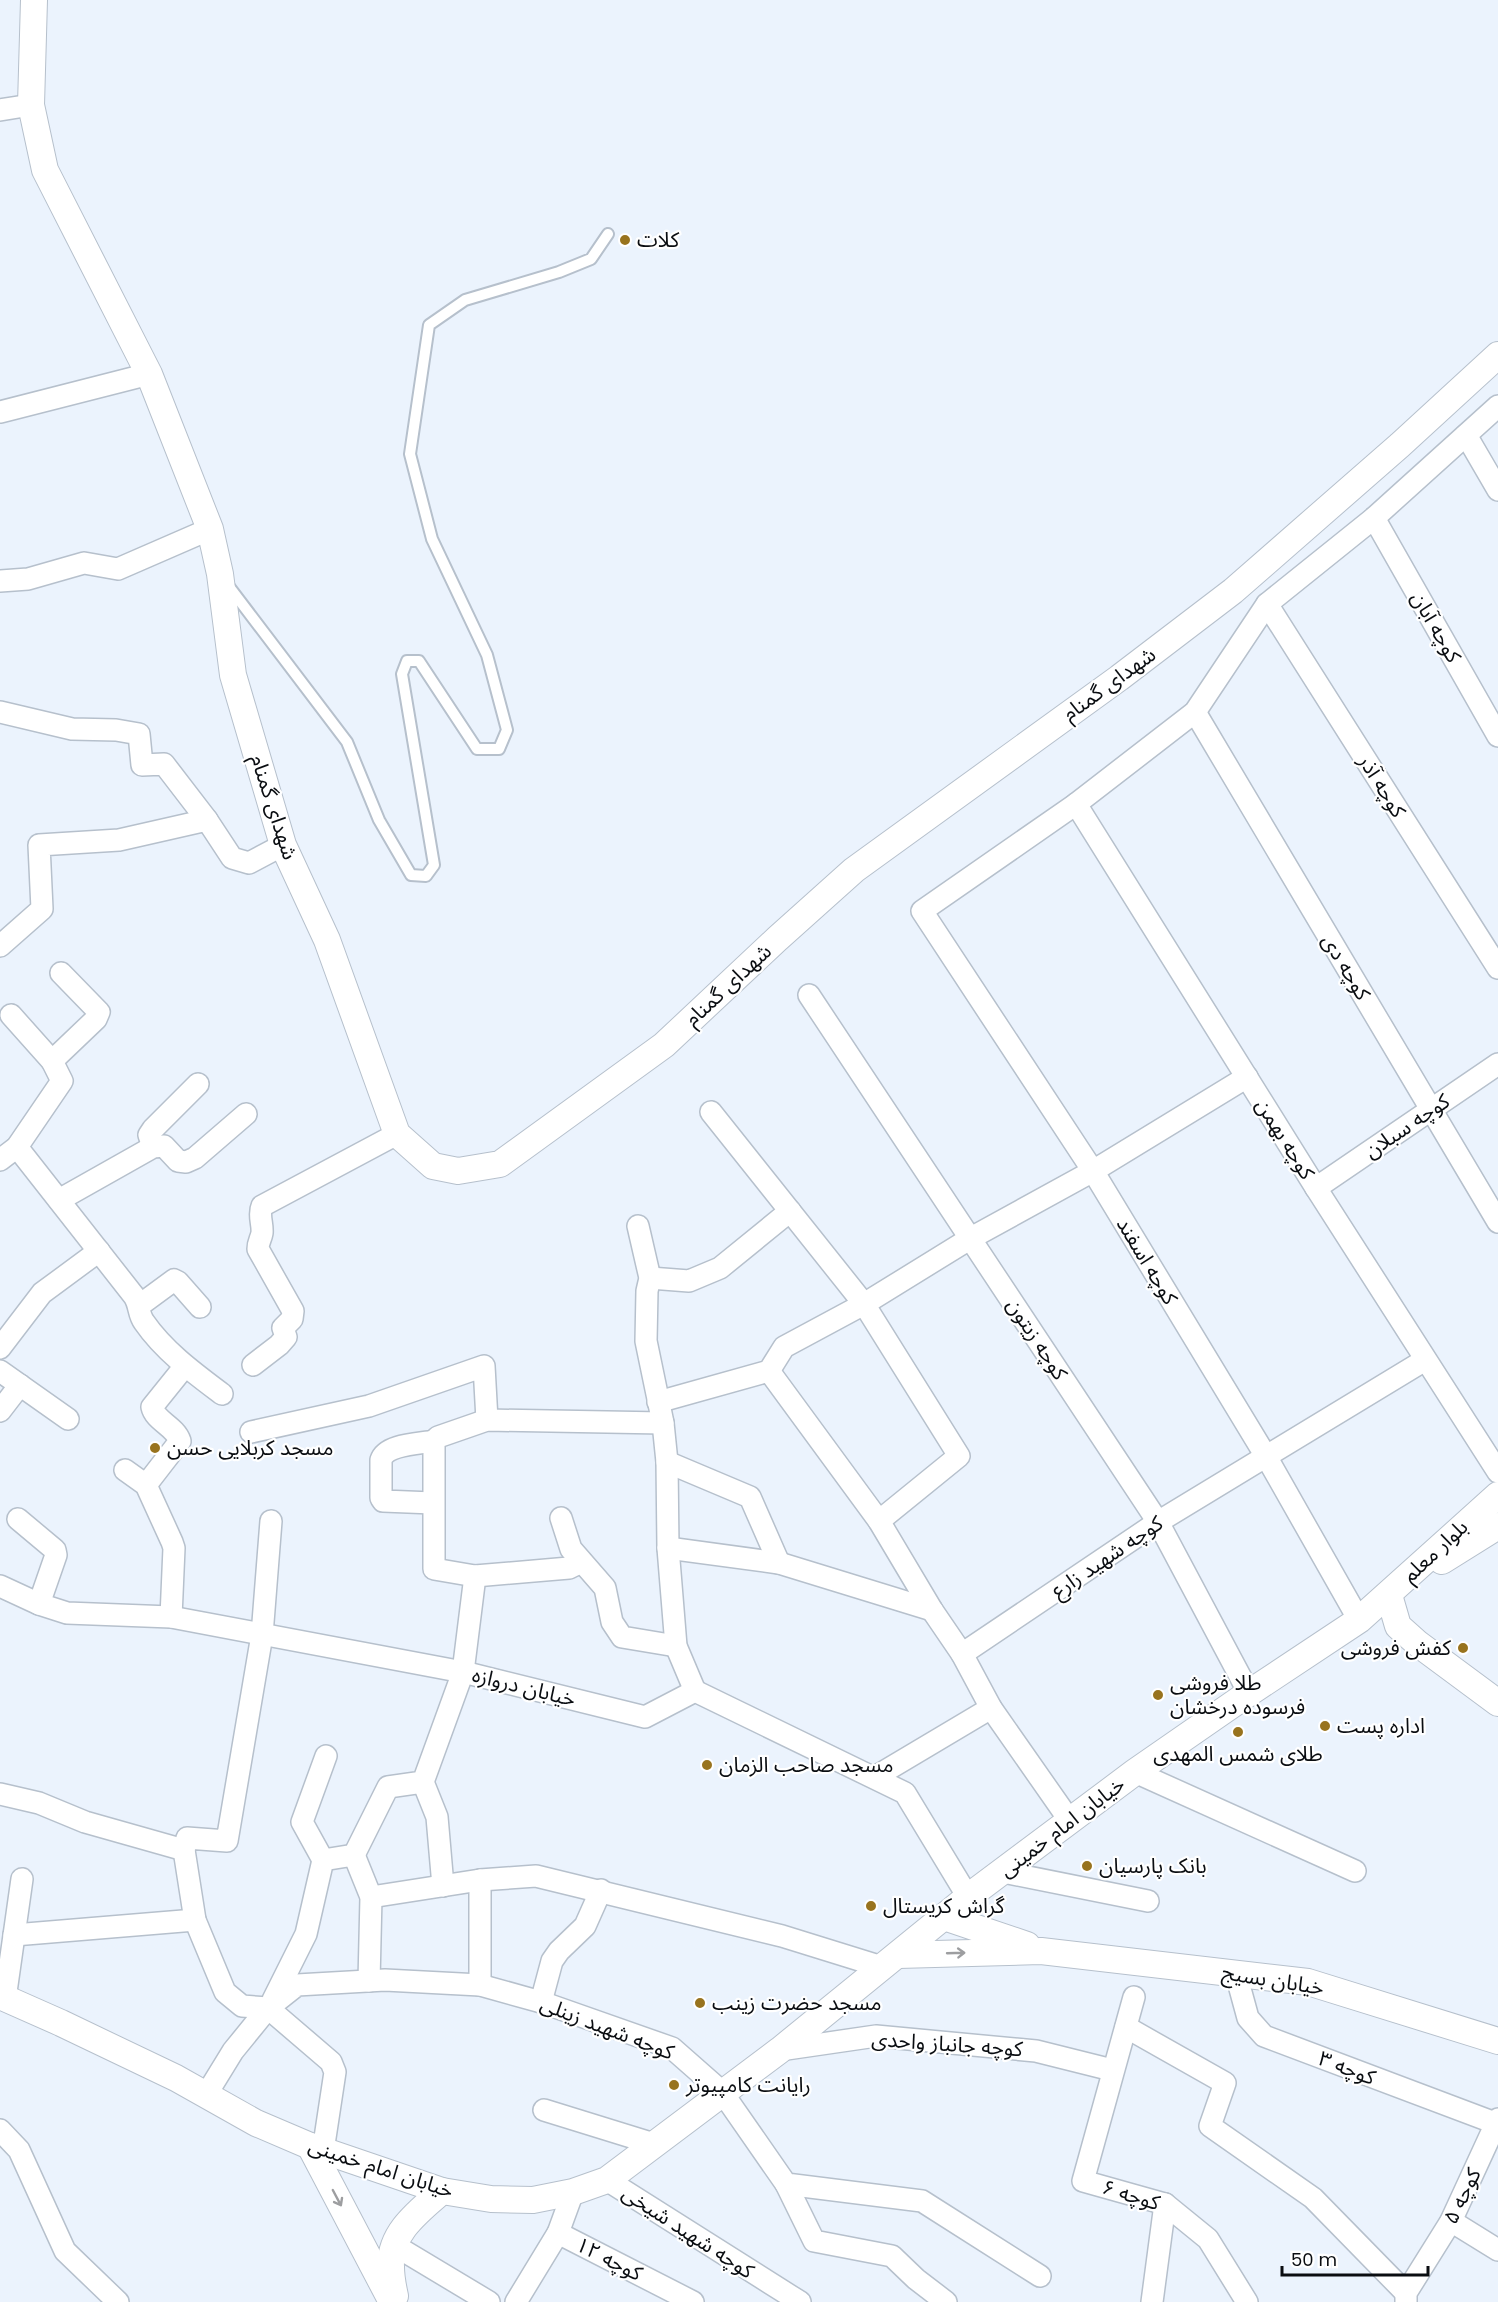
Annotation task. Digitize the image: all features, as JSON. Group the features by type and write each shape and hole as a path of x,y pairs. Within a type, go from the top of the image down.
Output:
{"street":[{"name":"شهدای گمنام","path":"34,0 31,105 45,170 149,374 210,529 220,574 233,675 284,845 327,940 397,1134 433,1166 458,1171 500,1164 664,1045 854,870 1119,678 1233,591 1400,445 1498,355"},
{"path":"0,110 31,105"},
{"path":"0,412 149,374"},
{"path":"1076,804 1195,712 1267,604 1374,518 1498,406"},
{"path":"1466,435 1498,490"},
{"name":"کوچه آبان","path":"1374,518 1498,736"},
{"path":"0,581 28,579 84,563 118,569 210,529"},
{"name":"کوچه آذر","path":"1267,604 1498,968"},
{"path":"0,712 72,729 116,730 139,734 142,765 164,764 207,820 232,858 249,863 284,845"},
{"name":"کوچه دی","path":"1195,712 1498,1222"},
{"name":"کوچه اسفند","path":"1076,804 922,911 1093,1172 1267,1458 1359,1620"},
{"name":"کوچه بهمن","path":"1076,804 1316,1188 1498,1472"},
{"path":"0,946 42,909 39,845 119,840 207,820"},
{"path":"52,1061 96,1019 99,1012 61,973"},
{"name":"کوچه زیتون","path":"808,995 1158,1522 1249,1693"},
{"path":"0,1160 17,1147 62,1081 52,1061 11,1015"},
{"name":"کوچه سبلان","path":"1316,1188 1498,1064"},
{"path":"658,1402 769,1371 784,1347 864,1304 970,1238 1093,1172 1247,1077"},
{"path":"153,1147 149,1135 153,1129 198,1084"},
{"path":"711,1112 864,1304 959,1456 879,1521"},
{"path":"59,1200 153,1147 164,1146 178,1161 186,1162 195,1158 246,1114"},
{"path":"253,1365 279,1346 286,1337 283,1328 291,1319 293,1311 258,1249 258,1242 262,1234 260,1211 262,1206 397,1134"},
{"path":"17,1147 140,1305 139,1312 143,1322 185,1366 222,1394"},
{"path":"650,1278 688,1281 720,1268 790,1211"},
{"path":"638,1226 650,1278 647,1291 646,1341 663,1424 667,1462 668,1548 676,1646 695,1690 904,1793 968,1897"},
{"path":"0,1348 42,1293 99,1251"},
{"path":"140,1305 174,1280 200,1307"},
{"name":"کوچه شهید زارع","path":"962,1654 1158,1522 1267,1458 1425,1360"},
{"path":"146,1485 180,1441 173,1429 153,1413 152,1407 185,1366"},
{"path":"251,1432 369,1406 484,1366 487,1420"},
{"path":"0,1371 68,1419"},
{"path":"769,1371 879,1521 932,1610 962,1654 991,1708 1070,1821"},
{"path":"0,1411 20,1385"},
{"path":"433,1503 383,1501 381,1498 381,1469 383,1454 390,1449 434,1441 438,1437 487,1420 663,1424"},
{"path":"434,1441 434,1569 476,1576 569,1568 579,1559"},
{"path":"667,1462 750,1497 779,1563"},
{"path":"125,1470 146,1485 174,1548 171,1617"},
{"name":"بلوار معلم","path":"1389,1595 1498,1495"},
{"path":"561,1518 571,1549 605,1588 612,1622 622,1637 676,1646"},
{"path":"18,1519 55,1550 56,1555 39,1604"},
{"path":"271,1521 262,1635 227,1841 187,1838 184,1850 195,1920 225,1992 242,2006 268,2008 331,2062 335,2072 317,2148 394,2302"},
{"name":"بلوار معلم","path":"1389,1595 1498,1526"},
{"path":"668,1548 779,1563 932,1610"},
{"path":"442,1886 437,1817 423,1782 463,1672 476,1576"},
{"name":"خیابان دروازه","path":"0,1586 39,1604 66,1613 171,1617 463,1672 645,1717 695,1690"},
{"path":"1389,1595 1398,1626 1417,1643 1498,1703"},
{"name":"خیابان امام خمینی","path":"3,1997 176,2078 256,2123 317,2148 442,2191 491,2199 533,2200 573,2192 607,2180 780,2050 968,1897 1135,1772 1359,1620 1389,1595"},
{"path":"875,1777 991,1708"},
{"path":"206,2095 233,2051 268,2008 306,1934 323,1860 302,1822 326,1756"},
{"path":"1135,1772 1355,1871"},
{"path":"369,1981 371,1897 354,1855 388,1787 423,1782"},
{"path":"0,1794 39,1803 85,1822 184,1850"},
{"path":"323,1860 354,1855"},
{"path":"1003,1872 1148,1901"},
{"path":"371,1897 480,1880 536,1876 890,1961"},
{"path":"3,1997 22,1879"},
{"path":"480,1880 480,1984"},
{"path":"541,2002 552,1961 585,1926 601,1890"},
{"name":"خیابان بسیج","path":"944,1917 1041,1950"},
{"path":"14,1935 195,1920"},
{"name":"خیابان بسیج","path":"890,1961 1041,1950 1308,1982 1498,2041"},
{"name":"کوچه ۳","path":"1236,1974 1248,2018 1264,2036 1497,2121"},
{"name":"کوچه شهید زینلی","path":"268,2008 297,1985 384,1980 480,1984 541,2002 672,2048 722,2092 786,2184 813,2241 892,2256 946,2302"},
{"path":"1112,2070 1134,1997"},
{"path":"1126,2027 1226,2083 1210,2126 1313,2198 1406,2298"},
{"name":"کوچه جانباز واحدی","path":"780,2050 876,2036 1036,2051 1112,2070"},
{"name":"کوچه ۶","path":"1112,2070 1083,2181 1165,2204 1208,2239 1247,2302"},
{"path":"544,2110 654,2144"},
{"name":"کوچه ۵","path":"1406,2298 1451,2221 1497,2121"},
{"path":"0,2130 19,2150 65,2252 118,2302"},
{"name":"کوچه شهید شیخی","path":"607,2180 800,2302"},
{"path":"786,2184 921,2201 1040,2276"},
{"path":"394,2302 390,2266 394,2245 409,2219 442,2191"},
{"path":"516,2302 558,2233 573,2192"},
{"path":"1152,2302 1165,2204"},
{"path":"1451,2221 1498,2250"},
{"name":"کوچه ۱۲","path":"558,2233 693,2302"},
{"path":"394,2245 489,2302"}],"lane":[{"path":"220,574 347,742 379,820 411,875 426,876 434,865 402,674 407,661 419,661 477,749 499,749 507,730 487,655 432,539 410,454 429,325 465,300 591,260 608,234"}],"place":[{"name":"کلات","path":"625,240"},
{"name":"مسجد کربلایی حسن","path":"155,1448"},
{"name":"کفش فروشی","path":"1463,1648"},
{"name":"طلا فروشی فرسوده درخشان","path":"1158,1695"},
{"name":"اداره پست","path":"1325,1726"},
{"name":"طلای شمس المهدی","path":"1238,1732"},
{"name":"مسجد صاحب الزمان","path":"707,1765"},
{"name":"بانک پارسیان","path":"1087,1866"},
{"name":"گراش کریستال","path":"871,1906"},
{"name":"مسجد حضرت زینب","path":"700,2003"},
{"name":"رایانت کامپیوتر","path":"674,2085"}]}
